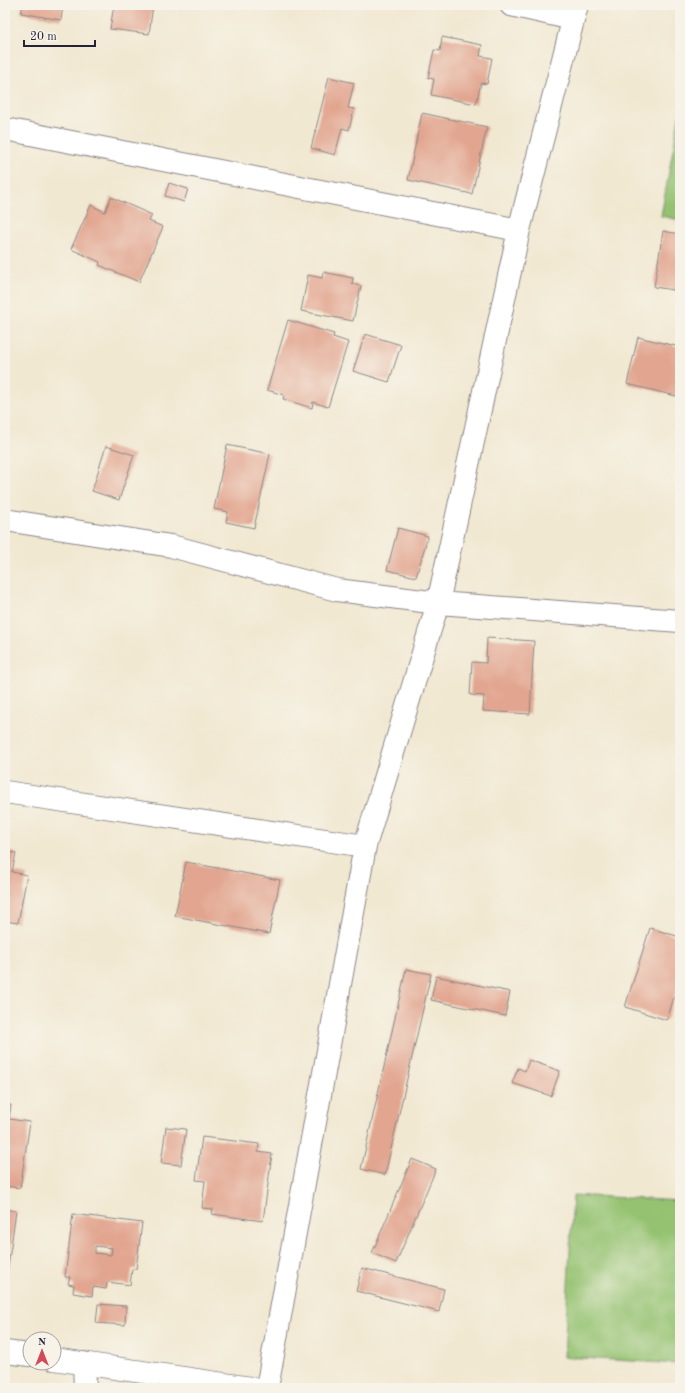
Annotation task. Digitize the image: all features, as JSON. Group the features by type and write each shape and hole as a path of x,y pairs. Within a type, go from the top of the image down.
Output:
{"street":[{"path":"267,1388 365,846 438,603 519,230 575,12 511,5"},
{"path":"5,129 519,230"},
{"path":"5,520 171,546 336,590 438,603 680,621"},
{"path":"5,792 365,846"},
{"path":"5,1352 22,1354"},
{"path":"62,1360 251,1388"},
{"path":"84,1363 85,1388"}],"green space":[{"path":"680,111 680,220 661,216"},
{"path":"573,1195 680,1201 680,1364 564,1357"}],"building":[{"path":"23,5 63,5 61,20 21,13"},
{"path":"114,5 153,5 149,34 110,29"},
{"path":"442,37 482,45 480,56 492,58 487,84 481,83 476,104 431,95 434,79 428,78 434,50 440,51"},
{"path":"329,77 354,83 348,108 354,109 349,130 342,128 335,155 311,148"},
{"path":"422,113 487,127 472,194 408,180"},
{"path":"169,183 188,189 184,202 165,196"},
{"path":"111,197 152,215 149,221 163,227 139,282 99,265 100,262 71,249 91,205 105,212"},
{"path":"663,231 680,234 680,291 654,287"},
{"path":"323,272 353,278 352,284 361,286 353,321 301,311 308,275 322,278"},
{"path":"288,320 334,334 333,337 348,342 328,407 313,402 312,408 283,399 284,395 267,390"},
{"path":"365,334 401,345 389,382 353,371"},
{"path":"638,337 680,347 680,397 627,384"},
{"path":"227,445 270,454 254,528 226,522 228,512 214,509"},
{"path":"106,446 134,455 119,500 92,491"},
{"path":"398,528 428,536 416,577 387,570"},
{"path":"487,638 534,641 530,714 483,711 484,696 470,695 472,662 486,663"},
{"path":"5,851 16,853 12,872 27,875 18,923 5,921"},
{"path":"186,862 280,880 269,934 175,916"},
{"path":"650,928 680,937 680,981 667,1020 625,1007"},
{"path":"406,969 431,974 385,1175 361,1169"},
{"path":"436,976 510,992 505,1016 431,1000"},
{"path":"529,1060 560,1071 551,1096 512,1083 518,1068 525,1071"},
{"path":"5,1104 11,1105 9,1119 30,1122 20,1188 5,1186"},
{"path":"166,1127 186,1129 181,1165 161,1163"},
{"path":"202,1137 259,1144 258,1152 272,1154 263,1221 212,1214 213,1209 202,1208 205,1181 196,1180"},
{"path":"412,1159 436,1169 396,1263 372,1253"},
{"path":"5,1209 16,1211 7,1274 5,1273"},
{"path":"73,1214 142,1223 136,1269 132,1269 130,1285 107,1282 106,1289 93,1287 92,1296 73,1293 74,1285 68,1284 70,1277 65,1277","holes":["95,1246 112,1248 111,1255 95,1253"]},
{"path":"362,1268 444,1289 439,1312 356,1291"},
{"path":"98,1304 126,1306 125,1325 96,1323"}]}
